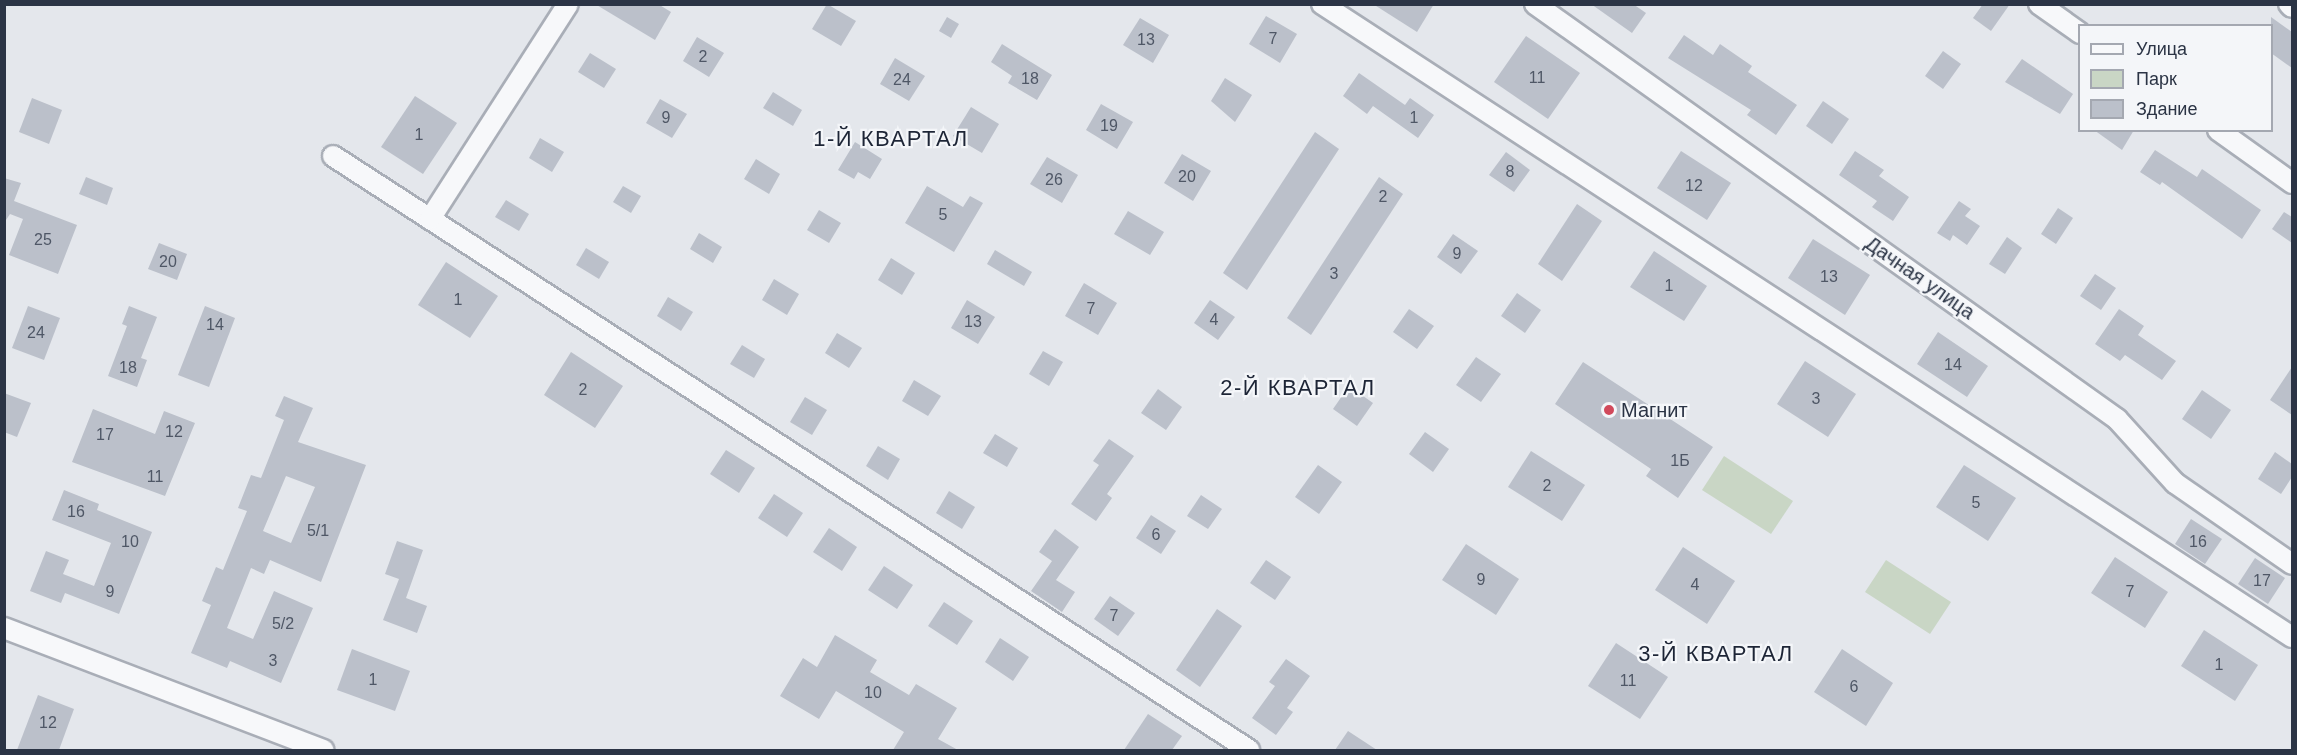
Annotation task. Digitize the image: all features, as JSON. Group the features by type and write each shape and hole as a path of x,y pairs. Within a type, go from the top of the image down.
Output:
{"street":[{"path":"430,219 568,4"},
{"path":"1322,4 2292,637"},
{"name":"Дачная улица","path":"1535,4 2117,419 2175,483 2292,564"},
{"path":"2039,4 2078,32"},
{"path":"2221,132 2292,183"},
{"path":"333,156 1250,750"},
{"path":"4,628 323,750"}],"green space":[{"path":"1724,456 1793,501 1771,534 1702,490"},
{"path":"1886,560 1951,602 1930,634 1865,592"}],"building":[{"path":"595,4 658,4 671,12 655,40"},
{"path":"827,4 856,21 841,46 812,29"},
{"path":"1373,4 1434,4 1417,32"},
{"path":"1591,4 1633,4 1646,13 1632,33"},
{"path":"1983,4 2010,4 1991,31 1973,18"},
{"path":"1266,16 1297,34 1280,63 1249,44"},
{"path":"947,17 959,24 951,38 939,31"},
{"path":"2271,17 2292,32 2292,68 2273,54 2273,24 2271,24"},
{"path":"1140,18 1169,35 1153,63 1123,45"},
{"path":"1684,35 1713,55 1720,44 1752,66 1748,72 1797,105 1776,135 1747,115 1751,110 1668,58"},
{"path":"1526,36 1580,73 1548,119 1494,82"},
{"path":"697,37 724,53 709,77 683,61"},
{"path":"1002,44 1052,75 1037,100 1008,83 1012,76 991,62"},
{"path":"1943,51 1961,64 1943,89 1925,76"},
{"path":"590,53 616,69 604,88 578,72"},
{"path":"895,58 925,76 909,101 880,84"},
{"path":"2022,59 2073,94 2060,114 2005,82"},
{"path":"1359,73 1405,105 1410,98 1434,115 1418,138 1373,106 1367,114 1343,96"},
{"path":"1225,78 1252,95 1235,122 1211,101"},
{"path":"773,92 802,110 793,126 763,108"},
{"path":"415,96 457,123 423,174 381,147"},
{"path":"32,98 62,110 49,144 19,132"},
{"path":"660,99 687,114 672,138 646,123"},
{"path":"1823,101 1849,119 1832,144 1806,126"},
{"path":"1101,104 1133,122 1117,149 1086,130"},
{"path":"971,107 999,124 982,153 953,136"},
{"path":"1315,132 1339,149 1247,290 1223,273"},
{"path":"2097,132 2133,132 2122,150"},
{"path":"540,138 564,152 552,172 529,158"},
{"path":"855,142 882,159 870,179 858,172 854,179 838,170"},
{"path":"2155,150 2197,177 2202,169 2261,210 2242,239 2162,182 2160,185 2140,172"},
{"path":"1681,151 1731,183 1707,220 1657,188"},
{"path":"1855,151 1884,170 1879,176 1909,197 1893,221 1872,207 1877,201 1839,175"},
{"path":"1506,152 1530,170 1514,192 1489,175"},
{"path":"1182,154 1211,171 1193,201 1164,183"},
{"path":"1047,157 1078,175 1062,203 1030,184"},
{"path":"756,159 780,174 769,194 744,179"},
{"path":"86,177 113,188 107,205 79,194"},
{"path":"1379,177 1403,194 1311,335 1287,318"},
{"path":"4,178 21,183 14,201 77,225 58,274 9,255 23,219 10,214 4,223"},
{"path":"623,186 641,196 631,213 613,202"},
{"path":"927,186 963,207 970,196 983,203 954,252 905,223"},
{"path":"506,200 529,214 519,231 495,217"},
{"path":"1959,201 1971,209 1965,216 1980,226 1967,245 1953,235 1950,241 1937,233"},
{"path":"1577,204 1602,221 1562,281 1538,264"},
{"path":"2058,208 2073,218 2056,244 2041,234"},
{"path":"819,210 841,223 829,243 807,230"},
{"path":"1128,211 1164,232 1150,255 1114,234"},
{"path":"2284,212 2292,217 2292,243 2272,229"},
{"path":"699,233 722,247 713,263 690,249"},
{"path":"1453,234 1478,251 1461,274 1437,257"},
{"path":"2007,237 2022,248 2005,274 1989,264"},
{"path":"1813,239 1870,275 1845,315 1788,278"},
{"path":"159,243 187,254 177,280 148,269"},
{"path":"586,248 609,262 599,279 576,265"},
{"path":"995,250 1032,272 1024,286 987,264"},
{"path":"1654,251 1707,286 1684,321 1630,287"},
{"path":"891,258 915,273 902,295 878,280"},
{"path":"446,262 498,296 470,338 418,305"},
{"path":"2095,274 2116,288 2101,310 2080,296"},
{"path":"774,279 799,294 787,315 762,300"},
{"path":"1084,283 1117,303 1098,335 1065,316"},
{"path":"1517,293 1541,310 1525,333 1501,316"},
{"path":"668,297 693,312 681,331 657,316"},
{"path":"967,300 995,317 978,344 951,328"},
{"path":"1210,300 1235,317 1218,340 1194,323"},
{"path":"28,306 60,318 44,360 12,348"},
{"path":"129,306 157,317 141,358 147,360 137,387 108,376 127,326 122,324"},
{"path":"205,306 235,318 209,387 178,375"},
{"path":"1409,309 1434,326 1417,349 1393,332"},
{"path":"2119,309 2144,326 2138,335 2176,361 2162,380 2125,355 2120,361 2095,344"},
{"path":"1938,332 1988,366 1967,397 1917,364"},
{"path":"837,333 862,348 849,368 825,353"},
{"path":"742,345 765,359 754,378 730,364"},
{"path":"1043,351 1063,362 1049,386 1029,374"},
{"path":"571,352 623,386 595,428 544,395"},
{"path":"1476,357 1501,374 1481,402 1456,385"},
{"path":"1805,361 1856,394 1828,437 1777,404"},
{"path":"1583,362 1713,447 1678,498 1646,476 1651,469 1555,404"},
{"path":"2292,367 2292,415 2270,400"},
{"path":"914,380 941,396 928,416 902,401"},
{"path":"1349,386 1373,403 1357,426 1333,409"},
{"path":"1158,389 1182,407 1166,430 1141,413"},
{"path":"2202,390 2231,410 2211,439 2182,419"},
{"path":"4,393 31,403 17,437 4,432"},
{"path":"284,396 313,408 298,442 366,465 321,582 270,560 264,574 251,568 227,628 253,639 274,591 313,608 281,683 230,661 227,668 191,653 211,605 202,601 216,567 223,570 247,511 238,508 251,475 261,478 284,420 275,416","holes":["286,476 315,487 291,543 263,531"]},
{"path":"805,397 827,410 812,435 790,422"},
{"path":"93,409 155,434 164,411 195,423 165,496 72,462"},
{"path":"1425,432 1449,449 1433,472 1409,454"},
{"path":"995,434 1018,448 1007,467 983,453"},
{"path":"1109,439 1134,456 1107,494 1112,498 1096,521 1071,504 1099,465 1093,461"},
{"path":"878,446 900,459 888,480 866,466"},
{"path":"726,450 755,468 739,493 710,474"},
{"path":"1531,451 1585,485 1562,521 1508,487"},
{"path":"2275,452 2292,464 2292,477 2281,494 2258,479"},
{"path":"1318,465 1342,482 1319,514 1295,497"},
{"path":"1964,465 2016,498 1988,541 1936,507"},
{"path":"64,490 99,504 97,510 152,532 119,614 65,593 61,603 30,591 46,551 69,560 63,574 94,586 111,543 52,520"},
{"path":"949,491 975,507 962,529 936,513"},
{"path":"774,494 803,513 787,537 758,518"},
{"path":"1201,495 1222,509 1208,529 1187,516"},
{"path":"1151,515 1176,531 1161,554 1136,538"},
{"path":"2191,519 2222,539 2205,564 2175,544"},
{"path":"829,528 857,547 842,571 813,552"},
{"path":"1055,529 1079,547 1056,580 1075,592 1062,612 1031,591 1052,561 1039,552"},
{"path":"397,541 423,550 406,598 427,606 417,633 383,620 399,579 385,574"},
{"path":"1466,544 1519,579 1496,615 1442,580"},
{"path":"1683,547 1735,581 1707,624 1655,590"},
{"path":"2115,557 2168,592 2145,628 2091,593"},
{"path":"2255,558 2285,578 2268,604 2238,584"},
{"path":"1266,560 1291,577 1275,600 1250,583"},
{"path":"884,566 913,585 897,609 868,590"},
{"path":"1110,596 1135,613 1118,636 1094,619"},
{"path":"944,602 973,621 957,645 928,626"},
{"path":"1217,609 1242,626 1200,687 1176,670"},
{"path":"2204,630 2258,665 2235,701 2181,666"},
{"path":"835,635 877,660 870,672 909,695 916,684 957,708 938,739 958,750 893,750 904,732 836,691 819,719 780,696 803,658 817,667"},
{"path":"1000,638 1029,657 1013,681 985,662"},
{"path":"1616,643 1668,677 1640,719 1588,686"},
{"path":"352,649 410,671 395,711 337,690"},
{"path":"1842,649 1893,683 1866,726 1814,692"},
{"path":"1286,659 1310,676 1287,708 1293,712 1276,735 1252,718 1275,686 1269,682"},
{"path":"38,695 74,709 59,750 17,750"},
{"path":"1148,714 1182,736 1172,750 1124,750"},
{"path":"1348,731 1377,750 1335,750"}],"place":[{"name":"Магнит","path":"1609,410"}],"district":[{"name":"1-Й КВАРТАЛ","path":"891,139"},
{"name":"2-Й КВАРТАЛ","path":"1298,388"},
{"name":"3-Й КВАРТАЛ","path":"1716,654"}]}
